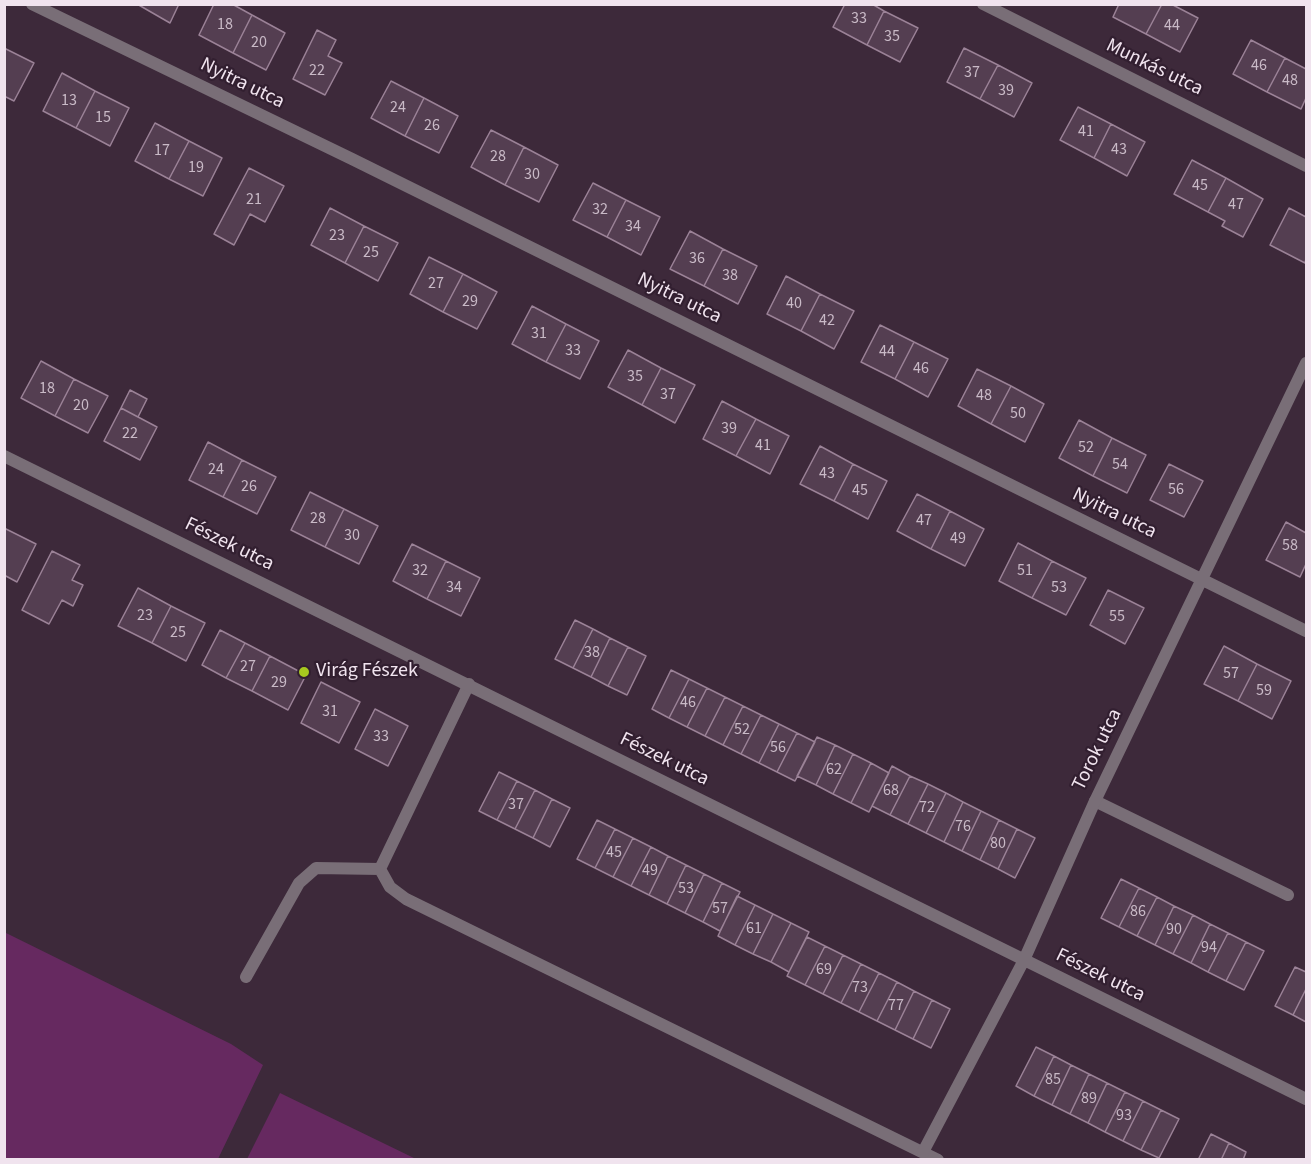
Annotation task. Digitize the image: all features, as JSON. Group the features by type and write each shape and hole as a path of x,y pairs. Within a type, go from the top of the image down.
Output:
{"street":[{"name":"Nyitra utca","path":"32,4 352,159 1306,631"},
{"name":"Munkás utca","path":"983,4 1306,166"},
{"name":"Torok utca","path":"923,1152 1024,960 1095,801 1306,363"},
{"name":"Fészek utca","path":"4,456 1306,1099"},
{"path":"380,869 469,684"},
{"path":"1095,801 1287,895"},
{"path":"246,977 299,883 316,868 380,869"},
{"path":"380,869 390,887 406,899 938,1160"}],"shaded area":[{"path":"4,932 231,1044 263,1065 218,1159 5,1159"},
{"path":"280,1093 416,1159 247,1159"}],"building":[{"path":"137,4 179,4 170,23"},
{"path":"214,4 232,4 252,15 233,53 199,35"},
{"path":"845,4 872,4 884,11 867,45 833,27"},
{"path":"1119,4 1162,4 1146,34 1113,17"},
{"path":"1162,4 1171,4 1198,18 1180,52 1146,34"},
{"path":"884,11 918,28 900,62 867,45"},
{"path":"252,15 285,33 266,70 233,53"},
{"path":"317,30 336,40 328,56 342,63 325,95 293,79"},
{"path":"1251,40 1285,58 1267,92 1233,74"},
{"path":"4,48 34,63 14,101 4,96"},
{"path":"964,48 998,65 980,99 947,82"},
{"path":"1285,58 1306,69 1306,98 1301,109 1267,92"},
{"path":"998,65 1032,83 1014,117 980,99"},
{"path":"62,73 95,91 76,128 43,111"},
{"path":"391,81 424,98 405,136 371,118"},
{"path":"95,91 129,108 110,146 76,128"},
{"path":"424,98 458,116 439,153 405,136"},
{"path":"1078,107 1111,124 1094,158 1060,140"},
{"path":"155,123 189,141 169,179 135,161"},
{"path":"1111,124 1145,142 1127,176 1094,158"},
{"path":"491,130 524,147 505,185 471,167"},
{"path":"189,141 222,158 203,196 169,179"},
{"path":"524,147 558,165 539,202 505,185"},
{"path":"1192,160 1226,178 1208,212 1174,194"},
{"path":"249,168 284,186 265,222 250,214 234,245 214,234"},
{"path":"1226,178 1263,199 1243,237 1222,226 1225,221 1208,212"},
{"path":"593,183 626,200 607,237 573,220"},
{"path":"626,200 660,217 641,255 607,237"},
{"path":"330,208 364,226 345,263 311,245"},
{"path":"1289,208 1306,217 1305,263 1270,245"},
{"path":"364,226 398,243 378,281 345,263"},
{"path":"690,231 723,249 704,286 670,269"},
{"path":"723,249 757,266 738,304 704,286"},
{"path":"429,257 463,274 443,312 410,294"},
{"path":"463,274 497,292 477,329 443,312"},
{"path":"786,276 820,294 801,331 767,314"},
{"path":"820,294 854,311 834,349 801,331"},
{"path":"532,306 566,324 546,362 512,344"},
{"path":"566,324 599,341 580,379 546,362"},
{"path":"880,325 914,342 895,379 861,362"},
{"path":"914,342 948,359 928,397 895,379"},
{"path":"628,350 661,368 642,405 608,387"},
{"path":"41,361 74,379 55,416 21,398"},
{"path":"661,368 695,385 675,423 642,405"},
{"path":"977,369 1011,386 991,424 958,406"},
{"path":"74,379 108,396 88,433 55,416"},
{"path":"1011,386 1044,404 1025,442 991,424"},
{"path":"130,390 147,399 138,417 121,408"},
{"path":"722,401 756,419 736,456 703,439"},
{"path":"121,408 157,427 140,460 104,441"},
{"path":"756,419 789,436 770,474 736,456"},
{"path":"1079,420 1112,438 1093,476 1059,458"},
{"path":"1112,438 1146,455 1127,493 1093,476"},
{"path":"208,442 242,460 223,497 189,480"},
{"path":"820,446 853,464 834,501 800,484"},
{"path":"242,460 276,477 257,514 223,497"},
{"path":"853,464 887,481 868,519 834,501"},
{"path":"1169,464 1203,481 1184,517 1150,500"},
{"path":"310,492 344,509 325,547 291,530"},
{"path":"917,494 950,511 931,549 897,531"},
{"path":"344,509 378,526 359,564 325,547"},
{"path":"950,511 984,529 965,566 931,549"},
{"path":"1286,522 1306,533 1306,564 1300,577 1266,560"},
{"path":"4,528 36,544 17,582 4,575"},
{"path":"1018,543 1052,561 1032,598 999,581"},
{"path":"412,544 446,561 427,599 393,581"},
{"path":"52,551 80,565 72,580 83,585 73,606 62,600 49,624 22,610"},
{"path":"446,561 480,578 461,616 427,599"},
{"path":"1052,561 1086,578 1066,615 1032,598"},
{"path":"138,588 171,606 152,643 118,626"},
{"path":"1108,590 1144,608 1125,644 1090,625"},
{"path":"171,606 205,623 186,661 152,643"},
{"path":"575,620 593,629 573,668 555,659"},
{"path":"593,629 610,638 591,677 573,668"},
{"path":"220,630 245,643 226,678 202,665"},
{"path":"610,638 628,647 608,686 591,677"},
{"path":"245,643 270,656 252,691 226,678"},
{"path":"1224,646 1257,664 1238,701 1204,684"},
{"path":"628,647 646,656 627,695 608,686"},
{"path":"270,656 306,675 288,710 252,691"},
{"path":"1257,664 1291,681 1272,719 1238,701"},
{"path":"671,670 689,679 669,718 652,709"},
{"path":"689,679 707,688 687,727 669,718"},
{"path":"321,682 360,702 339,743 301,723"},
{"path":"707,688 725,697 705,736 687,727"},
{"path":"725,697 743,706 723,745 705,736"},
{"path":"743,706 761,715 741,754 723,745"},
{"path":"375,709 408,726 388,766 355,749"},
{"path":"761,715 779,724 759,763 741,754"},
{"path":"779,724 797,733 777,772 759,763"},
{"path":"797,733 815,742 795,781 777,772"},
{"path":"817,737 835,745 816,785 797,776"},
{"path":"835,745 853,754 833,794 816,785"},
{"path":"853,754 871,763 851,803 833,794"},
{"path":"871,763 889,773 869,812 851,803"},
{"path":"892,766 910,776 890,815 872,806"},
{"path":"499,772 517,781 497,820 479,811"},
{"path":"910,776 928,784 908,824 890,815"},
{"path":"517,781 535,790 515,829 497,820"},
{"path":"928,784 946,793 926,833 908,824"},
{"path":"535,790 552,799 533,838 515,829"},
{"path":"946,793 963,802 944,842 926,833"},
{"path":"552,799 570,808 550,847 533,838"},
{"path":"963,802 981,811 962,851 944,842"},
{"path":"981,811 999,820 980,860 962,851"},
{"path":"597,820 615,829 595,868 577,859"},
{"path":"999,820 1017,829 998,869 980,860"},
{"path":"615,829 633,838 613,877 595,868"},
{"path":"1017,829 1035,838 1015,878 998,869"},
{"path":"633,838 651,847 631,886 613,877"},
{"path":"651,847 668,856 649,895 631,886"},
{"path":"668,856 686,865 667,904 649,895"},
{"path":"686,865 704,874 685,913 667,904"},
{"path":"704,874 722,883 703,922 685,913"},
{"path":"1121,879 1139,888 1119,927 1101,918"},
{"path":"722,883 740,892 720,931 703,922"},
{"path":"1139,888 1157,897 1137,936 1119,927"},
{"path":"737,896 755,905 735,945 718,936"},
{"path":"1157,897 1174,906 1155,945 1137,936"},
{"path":"755,905 773,914 753,954 735,945"},
{"path":"1174,906 1193,915 1173,954 1155,945"},
{"path":"773,914 791,923 771,962 753,954"},
{"path":"1193,915 1210,924 1191,963 1173,954"},
{"path":"791,923 809,932 789,972 771,962"},
{"path":"1210,924 1228,933 1208,972 1191,963"},
{"path":"1228,933 1246,942 1226,981 1208,972"},
{"path":"807,937 825,946 805,985 787,976"},
{"path":"1246,942 1264,951 1244,990 1226,981"},
{"path":"825,946 843,955 823,994 805,985"},
{"path":"843,955 861,964 841,1003 823,994"},
{"path":"861,964 879,973 859,1012 841,1003"},
{"path":"1295,967 1306,972 1306,989 1293,1015 1275,1006"},
{"path":"879,973 897,982 877,1021 859,1012"},
{"path":"897,982 914,991 895,1030 877,1021"},
{"path":"1306,989 1306,1022 1293,1015"},
{"path":"914,991 932,1000 913,1039 895,1030"},
{"path":"932,1000 950,1009 931,1048 913,1039"},
{"path":"1036,1047 1054,1056 1034,1096 1016,1086"},
{"path":"1054,1056 1071,1065 1052,1105 1034,1096"},
{"path":"1071,1065 1089,1074 1070,1114 1052,1105"},
{"path":"1089,1074 1107,1083 1088,1123 1070,1114"},
{"path":"1107,1083 1125,1092 1105,1132 1088,1123"},
{"path":"1125,1092 1143,1101 1123,1141 1105,1132"},
{"path":"1143,1101 1161,1110 1141,1150 1123,1141"},
{"path":"1161,1110 1179,1119 1159,1158 1141,1150"},
{"path":"1211,1134 1229,1143 1221,1160 1198,1160"},
{"path":"1229,1143 1246,1152 1243,1160 1221,1160"}],"place":[{"name":"Virág Fészek","path":"304,672"}]}
